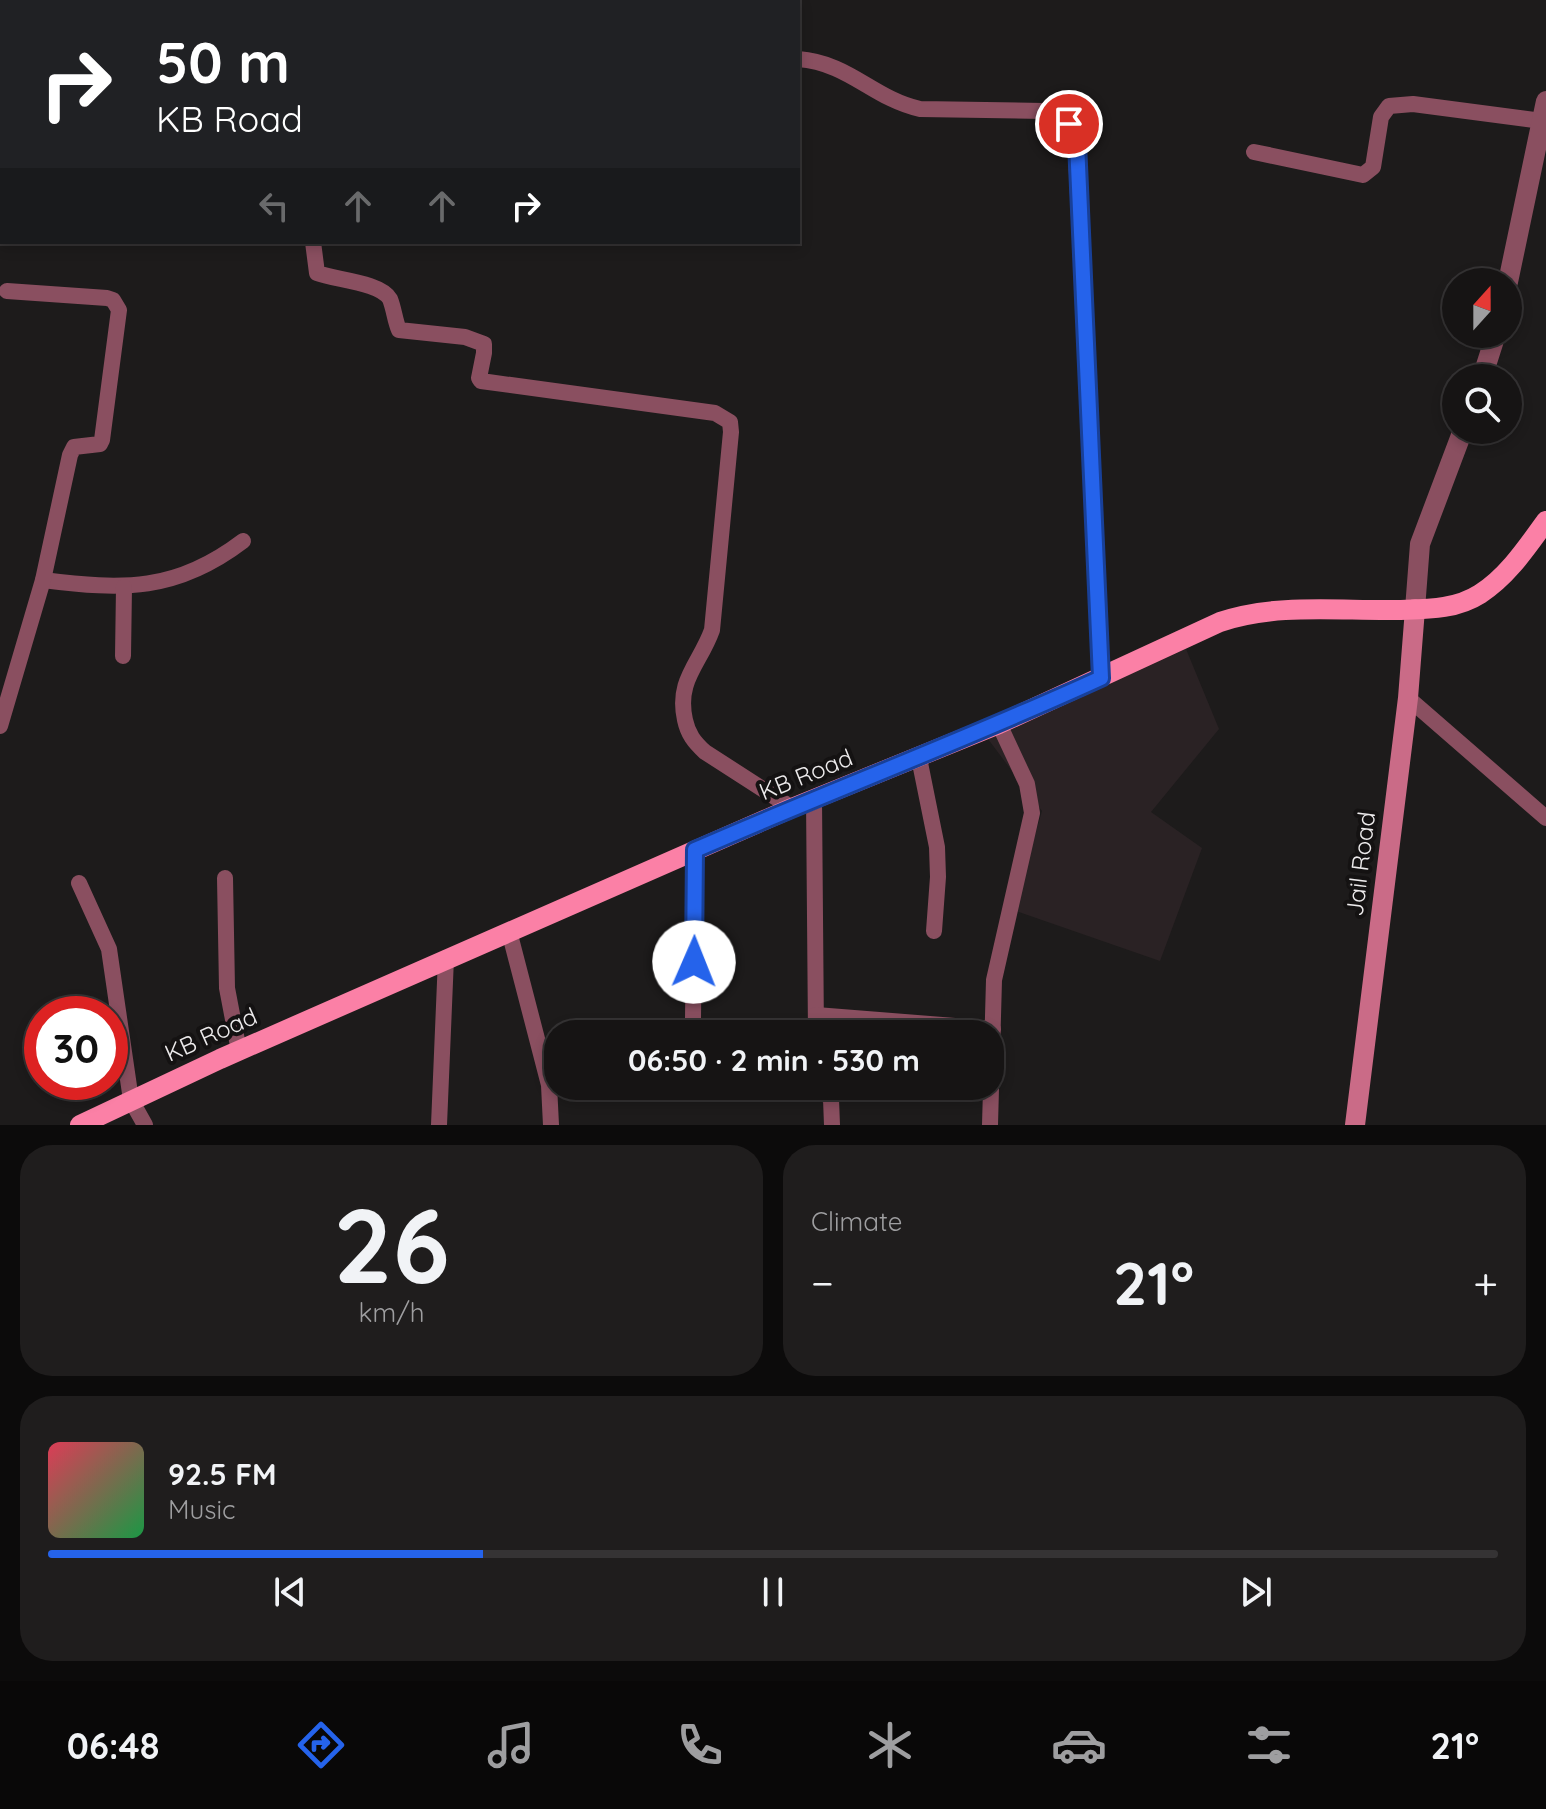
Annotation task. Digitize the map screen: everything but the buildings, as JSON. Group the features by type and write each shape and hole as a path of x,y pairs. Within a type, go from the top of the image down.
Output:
{"main road":[{"name":"KB Road","path":"80,1125 446,958 792,808 999,724 1201,630 1243,614 1415,609 1449,606 1480,594 1504,574 1546,521"},
{"name":"Jail Road","path":"1355,1125 1408,698 1415,609"}],"street":[{"path":"800,59 826,62 908,106 920,109 1044,111 1060,117 1075,133 1101,678"},
{"path":"1254,152 1363,175 1373,167 1381,117 1389,106 1413,104 1544,111 1511,268"},
{"path":"313,244 317,273 369,286 385,294 390,300 399,330 465,337 484,344 481,381 715,413 730,422 712,630 683,687 683,709 688,732 705,752 792,808"},
{"path":"0,726 43,580 70,455 74,447 100,444 102,440 119,310 113,300 107,298 7,291"},
{"path":"1415,609 1420,544 1458,444"},
{"path":"43,580 98,587 124,587 165,580 203,568 243,541"},
{"path":"123,656 124,587"},
{"path":"1408,698 1546,818"},
{"path":"993,1020 996,966 1032,813 1027,784 999,724"},
{"path":"919,758 937,847 934,931"},
{"path":"814,799 816,1020"},
{"path":"693,1018 695,850"},
{"path":"225,878 226,979 239,1051"},
{"path":"79,883 109,949 131,1100 145,1125"},
{"path":"509,931 545,1068 551,1100 551,1125"},
{"path":"439,1125 446,958"},
{"path":"816,1015 879,1020"},
{"path":"831,1100 832,1125"},
{"path":"990,1125 992,1100"}],"shaded area":[{"path":"1186,649 1219,729 1151,812 1202,848 1160,961 1013,910 1042,811 988,739"}],"route":[{"path":"694,962 695,850 919,758 1101,678 1077,143 1069,124"}]}
